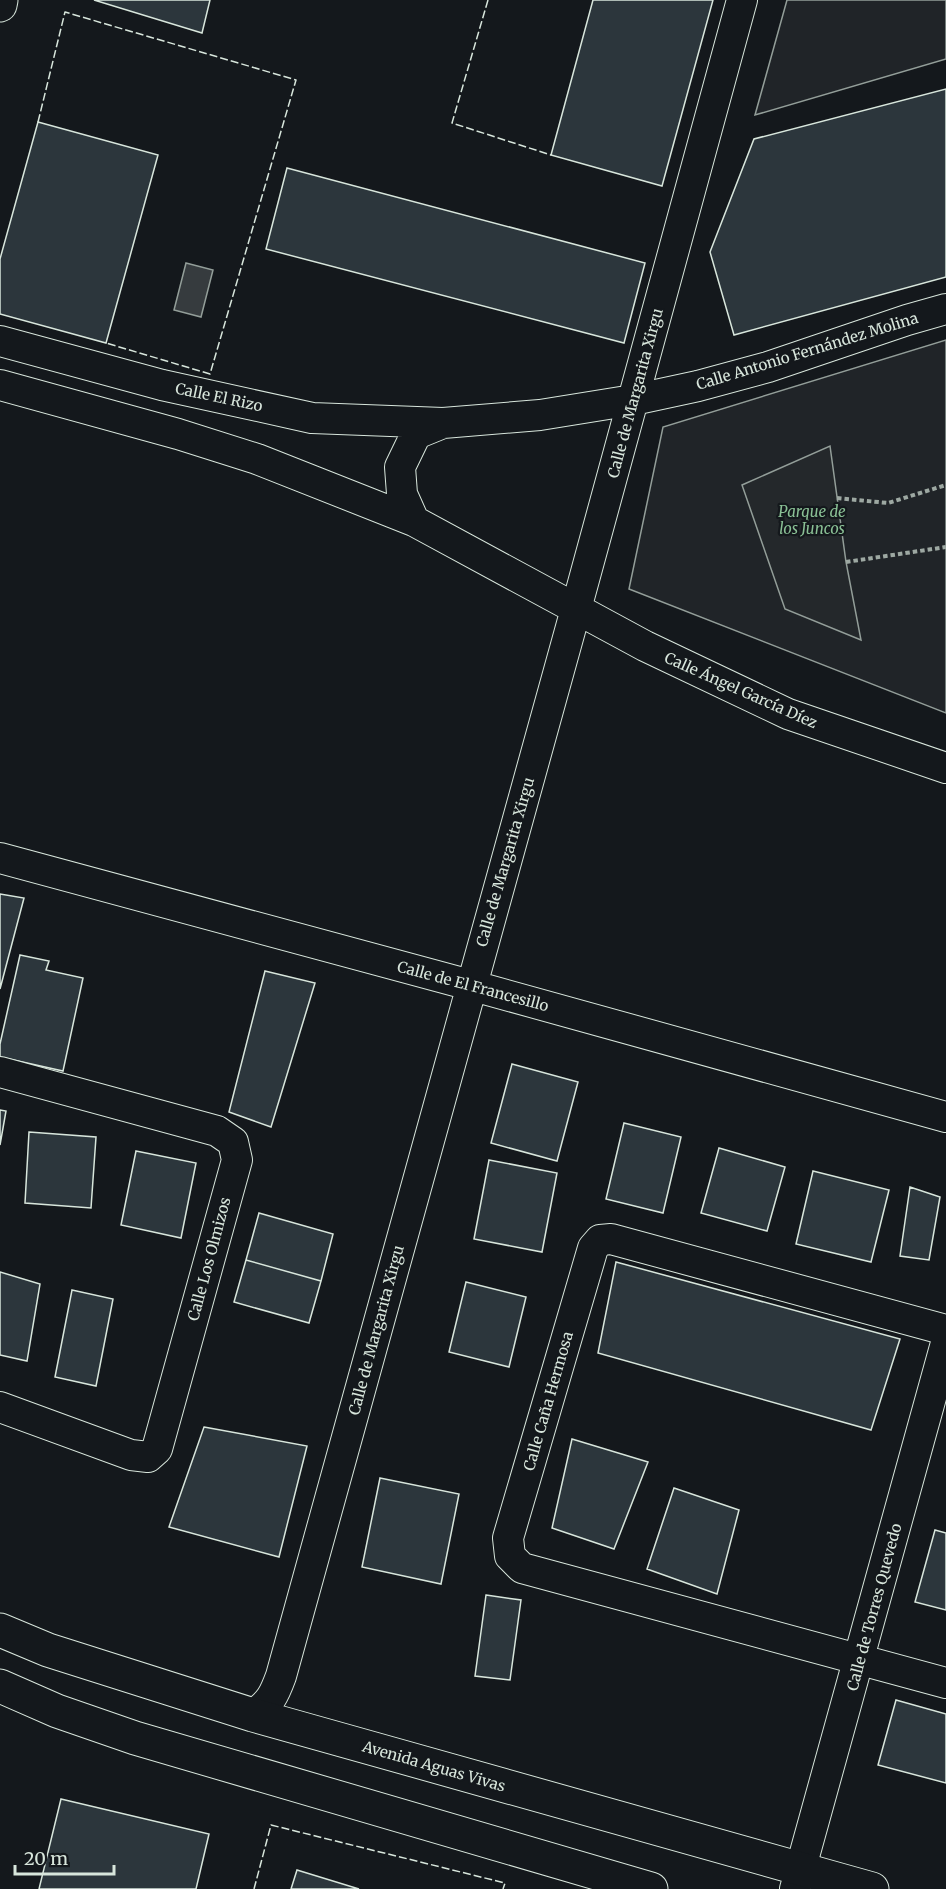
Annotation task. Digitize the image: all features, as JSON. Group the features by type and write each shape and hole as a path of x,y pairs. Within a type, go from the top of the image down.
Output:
{"main road":[{"path":"0,5 1,0"},
{"name":"Avenida Aguas Vivas","path":"0,1630 48,1650 253,1715 797,1879 872,1889"},
{"path":"0,1686 57,1712 135,1738 651,1889"}],"street":[{"name":"Calle de Margarita Xirgu","path":"253,1715 266,1706 281,1676 742,0"},
{"name":"Calle Antonio Fernández Molina","path":"633,400 698,386 768,366 946,309"},
{"name":"Calle El Rizo","path":"0,341 162,385 312,418 443,423 540,415 633,400"},
{"path":"0,385 178,434 257,459 414,521 576,609"},
{"name":"Calle El Rizo","path":"414,521 402,494 400,467 416,434 443,423"},
{"name":"Calle Ángel García Díez","path":"576,609 645,646 788,714 946,768"},
{"name":"Calle de El Francesillo","path":"0,858 946,1117"},
{"name":"Calle Los Olmizos","path":"0,1071 217,1131 233,1142 237,1160 157,1449 148,1457 131,1455 0,1407"},
{"name":"Calle Caña Hermosa","path":"860,1659 522,1568 510,1556 508,1538 593,1248 600,1240 611,1239 946,1330"},
{"name":"Calle de Torres Quevedo","path":"797,1879 946,1343"},
{"path":"860,1659 946,1683"}],"path":[{"path":"837,498 888,503 946,485"},
{"path":"846,562 946,548"}],"green space":[{"path":"787,0 946,0 946,59 755,115"},
{"name":"Parque de los Juncos","path":"946,340 946,713 629,589 663,427"}],"shaded area":[{"path":"186,263 213,270 201,317 174,310"},
{"path":"830,446 846,562 861,640 785,609 742,485"}],"building":[{"path":"94,0 210,0 202,33"},
{"path":"593,0 713,0 662,186 551,155"},
{"path":"946,89 946,277 734,335 710,252 754,139"},
{"path":"38,122 158,155 106,343 0,314 0,259"},
{"path":"287,168 645,263 624,343 266,249"},
{"path":"0,894 24,898 0,989"},
{"path":"20,955 49,961 46,970 83,978 63,1071 0,1057 0,1044"},
{"path":"265,971 315,983 271,1127 229,1112"},
{"path":"512,1064 578,1082 557,1161 491,1143"},
{"path":"0,1110 6,1111 0,1145"},
{"path":"624,1123 681,1137 663,1213 606,1199"},
{"path":"29,1132 96,1137 91,1208 25,1203"},
{"path":"719,1148 785,1167 767,1231 701,1213"},
{"path":"136,1151 196,1163 181,1238 121,1225"},
{"path":"489,1160 557,1173 542,1252 474,1239"},
{"path":"813,1171 889,1190 871,1262 796,1244"},
{"path":"910,1187 940,1197 929,1260 900,1256"},
{"path":"259,1213 333,1234 321,1281 246,1260"},
{"path":"246,1260 321,1281 309,1323 234,1302"},
{"path":"616,1262 900,1339 871,1430 598,1353"},
{"path":"0,1272 40,1284 27,1361 0,1355"},
{"path":"466,1282 526,1297 509,1367 449,1352"},
{"path":"72,1290 113,1299 96,1386 55,1377"},
{"path":"204,1427 307,1446 279,1557 169,1527"},
{"path":"572,1439 648,1462 614,1549 552,1528"},
{"path":"380,1478 459,1494 441,1584 362,1567"},
{"path":"674,1488 739,1510 717,1594 647,1569"},
{"path":"935,1530 946,1533 946,1610 915,1602"},
{"path":"486,1595 521,1600 510,1680 475,1676"},
{"path":"896,1700 946,1714 946,1783 878,1765"},
{"path":"61,1799 209,1834 196,1889 39,1889"},
{"path":"297,1870 359,1889 291,1889"}],"fence":[{"path":"488,0 452,123 551,155"},
{"path":"38,122 65,12 296,80 210,374 106,343"},
{"path":"254,1889 271,1825 505,1883 503,1889"}]}
